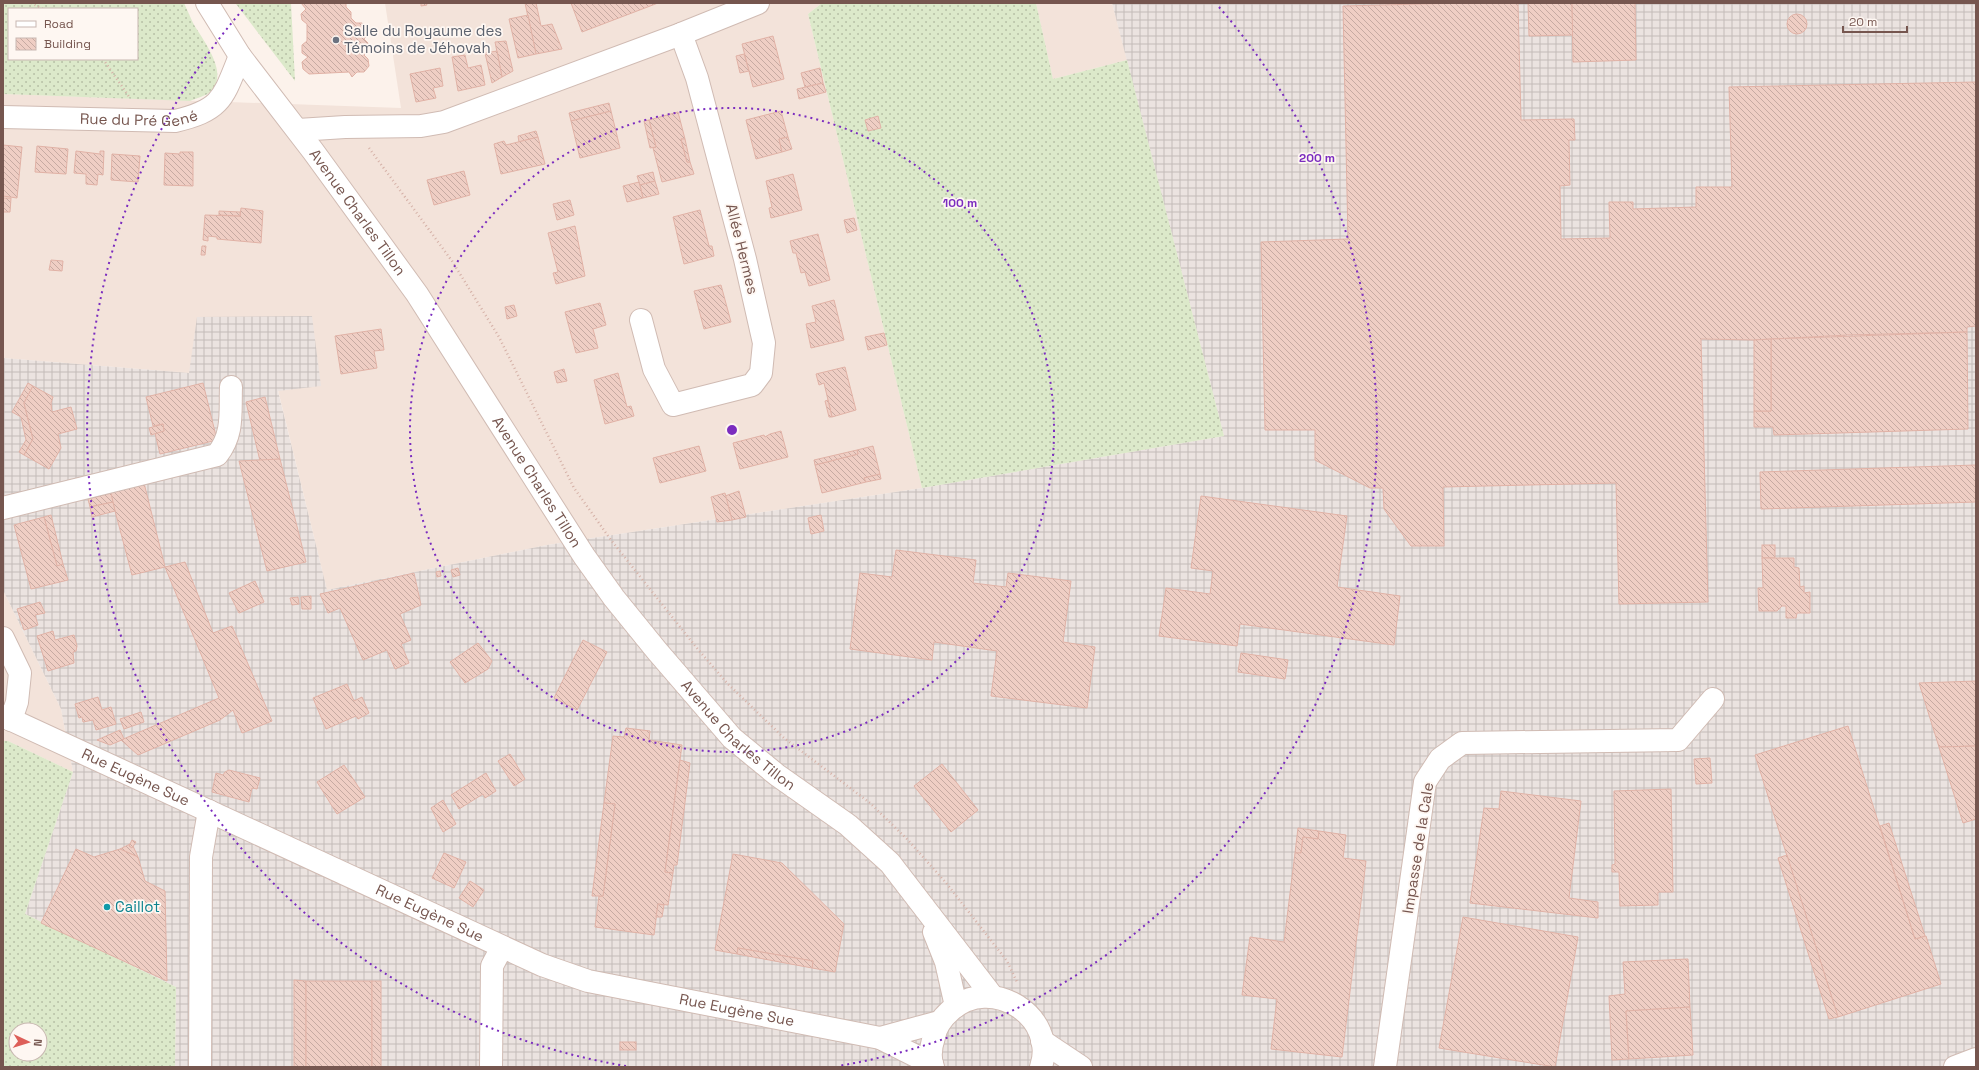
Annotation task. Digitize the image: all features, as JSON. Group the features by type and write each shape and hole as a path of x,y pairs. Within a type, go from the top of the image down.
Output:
{"street":[{"name":"Avenue Charles Tillon","path":"207,3 240,56 298,130 417,294 584,556 614,598 732,738 777,775 848,825 890,863 993,997"},
{"path":"298,130 344,127 421,126 444,122 681,34 758,3"},
{"name":"Allée Hermes","path":"641,320 654,369 674,405 752,385 761,373 764,343 745,259 697,78 681,34"},
{"name":"Rue du Pré Gené","path":"3,117 175,121 195,117 217,105 228,87 240,56"},
{"path":"3,508 217,456 225,445 230,430 231,387"},
{"path":"3,638 20,673 17,702 7,718"},
{"name":"Impasse de la Cale","path":"1386,1067 1425,782 1440,759 1462,743 1678,740 1713,699"},
{"name":"Rue Eugène Sue","path":"7,718 542,965 588,981 678,1000 880,1038 932,1066"},
{"path":"200,1067 201,857 209,811"},
{"name":"Avenue Charles Tillon","path":"925,910 946,962 956,1006"},
{"path":"491,1067 492,966 502,946"},
{"path":"932,1066 931,1048 939,1022 956,1006 980,996 1008,1000 1021,1008 1032,1019 1040,1033 1042,1041 1043,1048 1041,1067"},
{"name":"Rue Eugène Sue","path":"880,1038 939,1022"},
{"path":"1042,1041 1081,1067"},
{"path":"1955,1067 1976,1059"}],"path":[{"path":"31,3 41,8"},
{"path":"104,60 125,88 144,121"},
{"path":"344,127 370,149 452,261 499,337 574,488 611,540 696,647 727,683 784,738 870,803 908,840 942,879 1007,961 1018,984 1021,1008"}],"shaded area":[{"path":"385,3 822,3 808,14 922,488 547,545 327,590 278,390 189,373 3,358 3,94 401,108"},
{"path":"1036,3 1112,3 1127,60 1053,79"},
{"path":"1112,3 1976,3 1976,1067 175,1067 176,987 25,914 73,772 61,709 3,590 3,358 189,373 197,317 312,316 321,386 278,391 327,590 547,545 922,488 1224,436"},
{"path":"3,590 61,709 73,772 8,741 3,741"}],"green space":[{"path":"3,3 184,3 193,23 213,57 217,76 216,85 210,92 190,101 3,94"},
{"path":"291,3 295,81 236,4"},
{"path":"822,3 1036,3 1053,79 1127,60 1224,436 922,488 808,14"},
{"path":"3,741 8,741 73,772 25,914 176,987 175,1067 3,1067"}],"building":[{"name":"Salle du Royaume des Témoins de Jéhovah","path":"301,3 346,3 346,7 351,12 351,18 356,23 362,23 368,28 368,34 364,39 368,43 369,50 364,55 368,59 369,66 364,72 357,72 352,77 349,72 309,74 303,69 302,62 308,57 302,53 302,45 307,41 307,24 302,20 301,14 306,9"},
{"path":"421,3 426,3 427,5 421,6"},
{"path":"525,3 536,3 541,26 552,24 562,49 536,54"},
{"path":"571,3 658,3 582,32"},
{"path":"1518,3 1521,120 1574,119 1575,140 1569,140 1570,185 1560,186 1561,239 1610,238 1609,202 1633,202 1633,209 1696,207 1696,187 1732,187 1729,87 1976,82 1976,326 1967,327 1967,332 1848,335 1754,340 1701,339 1708,602 1619,604 1616,483 1443,487 1444,546 1411,546 1384,509 1383,488 1370,488 1315,460 1315,430 1265,430 1261,242 1348,239 1343,6"},
{"path":"1528,3 1572,3 1573,35 1529,36"},
{"path":"1572,3 1635,3 1636,60 1573,62"},
{"path":"1797,14 1804,17 1807,24 1804,31 1797,34 1790,31 1787,24 1790,17"},
{"path":"528,15 536,54 518,58 509,19"},
{"path":"773,36 784,79 753,87 742,44"},
{"path":"506,41 513,71 502,77 495,42"},
{"path":"497,51 502,77 492,83 485,53"},
{"path":"744,54 749,71 740,73 736,56"},
{"path":"465,55 468,68 481,65 485,85 458,91 452,57"},
{"path":"440,68 443,86 433,88 436,98 416,102 410,74"},
{"path":"820,68 823,83 805,87 801,73"},
{"path":"823,83 826,92 799,99 797,89"},
{"path":"609,103 611,111 571,121 569,113"},
{"path":"611,111 620,148 580,158 571,121"},
{"path":"781,111 788,137 779,139 782,152 756,159 746,120"},
{"path":"678,112 685,139 681,139 687,162 690,162 694,174 662,182 653,148 656,147 649,120"},
{"path":"878,116 881,128 868,131 865,120"},
{"path":"649,120 656,147 650,148 644,121"},
{"path":"536,131 538,137 519,142 518,136"},
{"path":"538,137 545,164 501,174 494,144 504,141 506,145"},
{"path":"788,137 792,149 782,152 779,139"},
{"path":"681,139 685,139 690,162 687,162"},
{"path":"3,145 22,147 17,198 3,196"},
{"path":"37,146 68,149 66,174 35,172"},
{"path":"76,151 100,154 100,151 104,151 103,175 98,174 97,185 86,184 86,174 74,173"},
{"path":"180,152 193,152 193,186 164,185 165,153 180,154"},
{"path":"112,154 140,156 138,182 111,180"},
{"path":"464,171 470,195 434,205 427,180"},
{"path":"653,172 655,181 640,185 637,176"},
{"path":"793,174 802,210 771,218 769,208 772,207 766,181"},
{"path":"655,181 659,194 643,198 640,185"},
{"path":"639,182 643,198 627,202 623,186"},
{"path":"3,198 11,198 10,212 3,212"},
{"path":"570,200 574,215 557,220 553,204"},
{"path":"241,208 263,211 261,243 217,239 217,237 208,236 208,241 203,240 205,215 240,216"},
{"path":"700,210 709,246 712,246 714,256 684,264 673,217"},
{"path":"219,211 240,212 240,216 219,215"},
{"path":"854,218 857,230 847,233 844,220"},
{"path":"575,226 585,276 556,284 553,273 558,272 548,233"},
{"path":"818,234 830,280 809,286 805,272 801,273 796,253 793,253 790,241"},
{"path":"202,246 206,246 205,255 201,255"},
{"path":"51,260 63,261 62,271 49,270"},
{"path":"721,285 731,322 704,329 694,291"},
{"path":"834,300 844,340 811,348 806,324 816,322 812,306"},
{"path":"600,303 606,325 593,329 598,348 576,353 565,312"},
{"path":"514,305 517,316 507,319 505,307"},
{"path":"381,329 384,350 374,351 377,368 341,374 335,336"},
{"path":"1967,332 1968,429 1774,435 1773,427 1754,427 1754,411 1771,411 1771,339"},
{"path":"884,333 887,345 868,350 865,337"},
{"path":"1771,339 1771,411 1754,411 1754,340"},
{"path":"845,367 856,410 832,417 824,383 819,385 816,374"},
{"path":"564,369 567,381 557,383 554,372"},
{"path":"618,373 627,407 631,406 634,416 605,424 594,380"},
{"path":"28,383 33,386 24,403 33,439 24,455 19,452 26,440 21,417 12,412"},
{"path":"203,383 217,440 160,454 155,433 164,431 163,424 153,426 146,397"},
{"path":"33,386 53,397 51,403 52,412 71,407 77,429 58,434 61,448 49,469 24,455 33,439 24,403"},
{"path":"265,397 280,459 260,461 246,402"},
{"path":"828,400 832,417 829,417 825,401"},
{"path":"163,424 164,431 151,435 149,428"},
{"path":"781,431 788,457 740,469 733,443 764,435 765,437"},
{"path":"699,446 706,471 660,483 653,458"},
{"path":"873,446 880,474 864,478 866,482 822,493 815,465 858,454 857,450"},
{"path":"857,450 858,454 815,465 814,460"},
{"path":"280,459 306,562 267,571 239,461"},
{"path":"1976,465 1976,502 1761,509 1760,472"},
{"path":"880,474 881,479 866,482 864,478"},
{"path":"144,483 165,567 132,575 110,492"},
{"path":"739,491 746,517 732,520 725,496"},
{"path":"111,493 113,502 90,507 88,499"},
{"path":"725,493 732,520 717,522 711,497"},
{"path":"1201,496 1347,516 1337,587 1400,596 1394,645 1240,624 1237,646 1159,636 1166,588 1210,594 1213,571 1191,568"},
{"path":"113,502 115,511 92,517 90,507"},
{"path":"51,515 63,564 57,566 44,517"},
{"path":"821,515 824,531 811,534 808,518"},
{"path":"44,517 57,566 63,564 68,580 31,589 14,525"},
{"path":"1762,545 1775,545 1775,558 1762,558"},
{"path":"896,550 976,560 973,583 1006,587 1008,573 1071,581 1063,642 1095,647 1087,708 991,696 997,651 934,642 932,660 850,649 860,573 892,577"},
{"path":"1762,558 1794,558 1794,567 1799,568 1800,587 1804,586 1804,593 1810,592 1810,613 1797,613 1796,618 1786,618 1786,606 1782,606 1777,611 1759,611 1758,588 1763,588"},
{"path":"185,562 213,633 232,626 272,721 242,733 233,710 220,720 138,755 121,740 219,698 165,567"},
{"path":"458,568 460,575 453,577 451,570"},
{"path":"440,571 441,576 437,577 436,572"},
{"path":"414,573 421,605 400,614 411,640 401,644 409,663 395,669 387,650 363,660 340,608 328,613 320,594"},
{"path":"255,581 264,602 239,613 229,593"},
{"path":"311,596 311,609 302,609 301,597"},
{"path":"298,597 299,604 292,605 290,598"},
{"path":"40,602 45,613 35,615 38,625 24,630 17,609"},
{"path":"53,631 55,640 74,635 77,646 76,651 73,652 74,663 48,671 37,636"},
{"path":"583,640 607,652 577,710 554,698"},
{"path":"478,643 492,661 488,669 465,683 450,662"},
{"path":"1241,653 1288,660 1285,679 1238,672"},
{"path":"1976,681 1976,746 1939,747 1919,683"},
{"path":"347,684 354,701 362,697 369,713 358,719 356,716 326,729 313,698"},
{"path":"98,697 102,710 111,707 116,724 96,730 93,720 83,722 82,717 79,718 75,704"},
{"path":"141,712 144,722 124,729 120,719"},
{"path":"1848,726 1915,939 1926,936 1941,984 1838,1017 1755,755"},
{"path":"626,728 650,731 649,740 682,745 665,872 673,873 668,905 658,904 654,935 595,927 599,896 603,896 615,804 604,803 613,736 624,737"},
{"path":"120,730 124,739 110,745 97,740"},
{"path":"1976,746 1976,819 1963,823 1939,747"},
{"path":"510,754 525,779 514,786 498,761"},
{"path":"1710,758 1712,783 1696,784 1694,759"},
{"path":"680,760 690,763 677,865 674,865 673,873 665,872"},
{"path":"942,764 978,810 951,832 914,786"},
{"path":"344,765 365,797 337,814 317,782"},
{"path":"229,770 260,778 257,789 252,788 249,802 212,792 216,773 223,775"},
{"path":"486,773 496,791 485,798 483,794 459,809 451,795"},
{"path":"1671,789 1673,892 1658,892 1658,905 1620,906 1619,872 1612,872 1612,865 1615,864 1614,791"},
{"path":"1501,791 1581,801 1569,898 1598,902 1598,918 1470,903 1484,808 1499,809"},
{"path":"443,800 456,824 443,832 431,808"},
{"path":"604,803 615,804 603,896 592,896"},
{"path":"1889,823 1925,936 1915,939 1880,826"},
{"path":"1298,828 1319,831 1318,839 1303,837 1301,853 1295,853"},
{"path":"1319,831 1346,835 1343,858 1366,861 1342,1057 1271,1049 1277,999 1242,995 1250,937 1284,942 1295,853 1301,853 1303,837 1318,839"},
{"path":"132,840 136,842 132,848 129,846"},
{"path":"130,844 129,846 132,848 133,846 138,857 120,849"},
{"name":"Caillot","path":"76,849 94,857 120,849 138,857 145,881 165,891 167,981 41,923"},
{"path":"444,853 466,862 454,888 432,878"},
{"path":"733,854 782,863 844,924 835,972 812,968 813,961 738,948 737,954 715,950"},
{"path":"1787,855 1838,1017 1829,1019 1778,858"},
{"path":"470,881 484,890 473,907 459,898"},
{"path":"658,904 664,905 662,917 656,917"},
{"path":"1463,917 1578,937 1555,1067 1439,1048"},
{"path":"738,948 813,961 812,968 737,954"},
{"path":"1688,959 1690,1007 1626,1011 1629,1059 1612,1060 1609,996 1625,994 1623,962"},
{"path":"294,980 306,981 306,1067 294,1067"},
{"path":"306,981 372,981 372,1067 306,1067"},
{"path":"372,981 381,981 381,1067 372,1067"},
{"path":"1690,1007 1693,1055 1629,1059 1626,1011"},
{"path":"620,1042 636,1042 636,1050 620,1050"}],"place":[{"name":"Salle du Royaume des Témoins de Jéhovah","path":"336,40"},
{"name":"Caillot","path":"107,907"}]}
